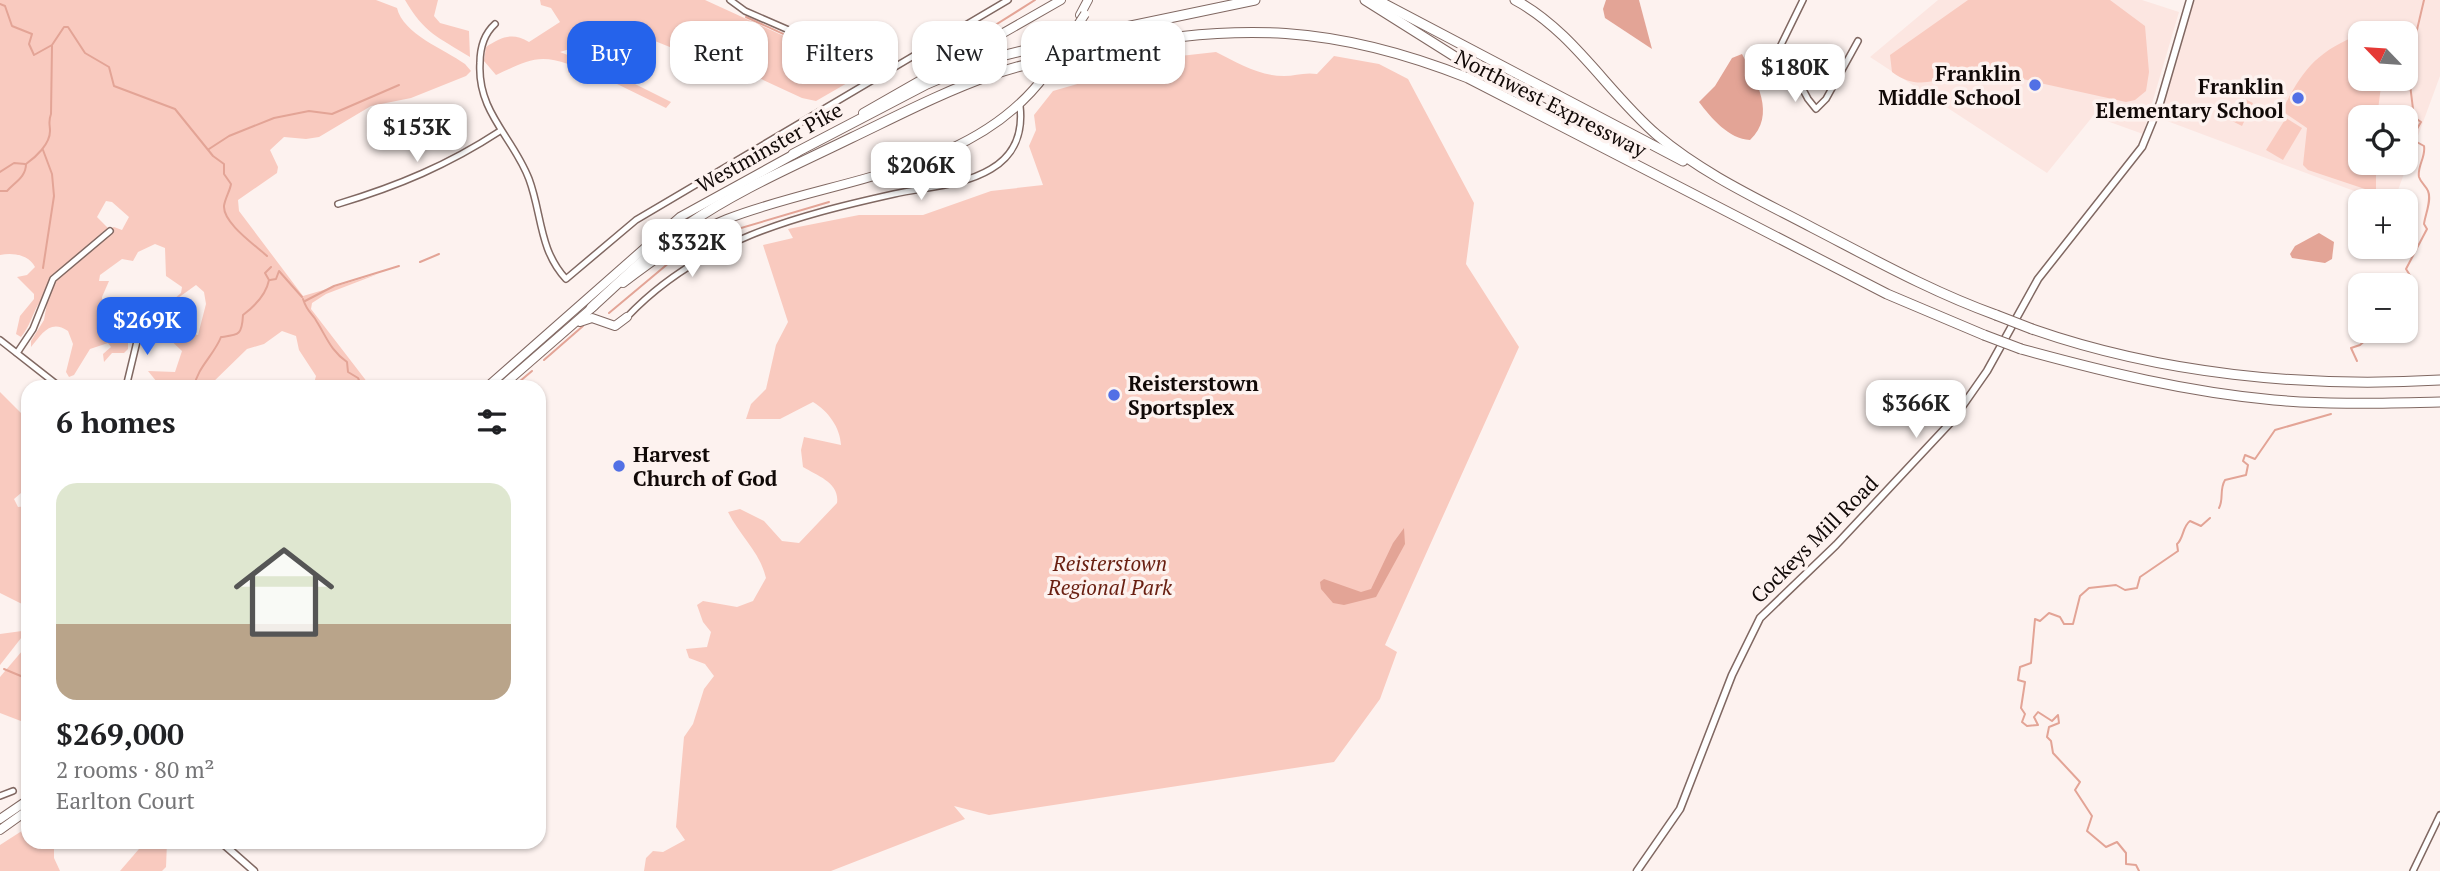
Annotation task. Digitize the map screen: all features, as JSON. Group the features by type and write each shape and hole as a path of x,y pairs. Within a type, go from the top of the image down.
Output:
{"highway":[{"name":"Westminster Pike","path":"495,380 680,217 1061,0"},
{"path":"1083,15 1088,0"},
{"name":"Westminster Pike","path":"509,380 655,258 708,228 747,212 959,146 1020,106 1094,0"},
{"path":"793,155 927,84 981,61 1078,37 1255,0"},
{"path":"1365,0 1473,68 1677,185"},
{"path":"1377,0 1741,191"},
{"name":"Northwest Expressway","path":"1515,0 1547,22 1657,135 1741,191 1889,268 1996,315 2138,358 2234,373 2326,381 2440,380"},
{"name":"Northwest Expressway","path":"591,309 668,240 706,214 936,97 991,75 1046,60 1199,32 1240,30 1302,34 1354,42 1410,57 1468,78 1886,293 2021,349 2107,373 2203,391 2324,402 2440,402"},
{"path":"568,328 592,317 615,326 627,317"},
{"path":"0,819 21,805"},
{"path":"0,830 21,815"}],"street":[{"path":"730,0 745,11 782,27"},
{"path":"898,64 1008,0"},
{"path":"1803,0 1780,47 1816,109 1826,99 1858,41"},
{"name":"Cockeys Mill Road","path":"1637,871 1679,808 1731,675 1760,618 1836,545 1952,421 1987,371 2038,279 2142,146 2160,103 2190,0"},
{"path":"495,24 485,37 479,69 483,96 500,131 525,169 548,253 566,279 636,220 865,84"},
{"path":"627,317 677,273 712,251 751,233 825,211 979,176 1001,162 1013,148 1020,131 1020,106"},
{"path":"338,204 424,176 500,131"},
{"path":"17,353 33,329 53,279 110,231"},
{"path":"128,380 139,332 147,318"},
{"path":"0,340 51,380"},
{"path":"0,796 13,791"},
{"path":"2413,871 2440,815"},
{"path":"229,849 254,871"}],"shaded area":[{"path":"1606,0 1639,0 1652,49 1605,18 1603,9"},
{"name":"Franklin Middle School","path":"1938,0 2142,0 2179,12 2143,134 2093,116 2047,173 1870,57"},
{"name":"Franklin Elementary School","path":"2194,0 2440,0 2440,76 2418,136 2418,105 2348,105 2348,175 2404,175 2398,189 2349,189 2159,118"},
{"path":"1742,54 1758,86 1763,109 1758,130 1750,140 1728,132 1699,102 1715,86 1732,58"},
{"path":"2319,233 2334,242 2332,259 2325,263 2292,258 2290,254 2295,246"},
{"path":"1404,528 1405,544 1376,597 1344,605 1333,603 1321,589 1320,582 1324,579 1361,592 1371,589 1393,543"}],"green space":[{"path":"0,0 376,0 397,8 407,26 465,64 471,71 466,76 411,98 371,106 319,137 284,137 270,150 278,167 277,173 238,200 239,211 303,296 378,274 326,294 312,303 311,309 366,380 315,380 316,376 299,350 296,336 282,331 264,344 247,349 215,380 155,380 148,371 175,372 182,351 161,331 160,321 168,319 178,331 198,335 206,304 204,292 196,285 164,308 181,293 182,287 166,276 165,248 155,244 138,252 133,261 122,259 100,275 99,281 109,281 102,297 101,332 128,336 128,349 124,353 112,353 104,362 103,354 111,347 108,343 90,349 74,375 69,377 66,372 73,344 68,331 51,327 31,347 31,341 44,320 47,303 42,300 39,303 21,337 16,334 20,316 34,299 34,294 17,277 27,275 35,267 20,255 0,255","holes":["106,201 112,202 129,217 122,230 114,227 109,229 97,217"]},
{"path":"405,0 438,0 434,16 440,23 469,31 470,57 425,27"},
{"path":"540,0 705,0 751,21 670,21 670,47 656,41 656,21 567,21 567,50 560,52 567,55 567,64 548,59 531,60 496,75 484,61 486,47 507,37 517,37 529,42 560,22 551,8 541,5"},
{"path":"1968,0 2110,0 2145,26 2149,72 2146,91 2135,100 2126,102 1977,69 1924,82 1903,79 1892,72 1890,55"},
{"path":"768,29 782,35 782,84 845,84 816,101 802,98 768,82"},
{"path":"2348,40 2348,91 2380,91 2379,105 2348,105 2348,175 2376,175 2376,189 2365,189 2308,170 2303,165 2307,128 2282,111 2312,64 2333,47"},
{"name":"Reisterstown Regional Park","path":"1216,52 1266,74 1284,76 1317,74 1334,56 1379,64 1408,79 1474,203 1466,264 1519,347 1385,645 1397,652 1380,699 1334,762 989,815 954,806 965,819 831,871 644,871 646,858 653,851 663,852 685,840 676,827 684,737 693,724 704,689 714,676 705,664 689,658 686,649 707,647 711,632 703,622 697,605 703,601 737,607 753,601 766,578 755,552 728,512 740,509 764,521 782,541 799,543 837,503 832,485 803,467 801,450 804,437 841,445 836,426 824,410 813,402 780,419 746,419 751,404 766,389 776,345 788,322 763,245 793,238 788,229 859,215 923,215 991,191 1043,185 1029,146 1036,130 1034,115 1053,91 1077,84 1185,84 1185,55"},
{"path":"617,84 635,84 671,102 666,108"},
{"path":"2243,98 2253,103 2242,126 2232,121"},
{"path":"2286,118 2302,128 2283,160 2266,150"},
{"path":"0,392 21,413 21,493 14,499 18,507 21,507 21,604 0,593"},
{"path":"21,631 21,638 0,665 0,634"},
{"path":"21,652 21,721 0,713 0,677"},
{"path":"21,832 21,849 54,849 54,858 60,871 0,871 0,845"},
{"path":"139,849 167,849 166,867 162,871 120,871"}],"waterway":[{"path":"1002,21 1035,0"},
{"path":"2408,273 2406,269 2427,229 2424,224 2429,199 2428,191 2419,177 2424,146 2415,141 2414,134 2421,122 2414,117 2407,60 2412,51 2424,0"},
{"path":"0,4 5,6 12,26 32,34 29,44 34,55 52,45 64,27 68,27 85,53 109,67 114,86 175,109 213,156 224,164 224,174 231,184 224,206 225,213 241,233 267,256"},
{"path":"746,17 782,33"},
{"path":"0,191 7,191 20,179 26,164 48,141 52,46"},
{"path":"209,149 229,136 274,118 309,111 332,114 399,85"},
{"path":"43,150 52,174 54,196 43,268"},
{"path":"0,172 14,163 25,164"},
{"path":"609,313 670,262 714,236 829,202"},
{"path":"420,262 439,254"},
{"path":"305,301 334,286 399,266"},
{"path":"196,380 221,337 235,335 240,331 243,315 256,304 265,291 269,280 265,273 271,267"},
{"path":"270,280 276,279 279,271 302,297"},
{"path":"303,299 333,349 347,362 348,372 359,380"},
{"path":"544,360 583,326"},
{"path":"2357,361 2351,348 2362,343"},
{"path":"521,380 532,371"},
{"path":"2219,508 2225,480 2246,475 2248,465 2243,461 2245,455 2255,459 2275,430 2331,414"},
{"path":"2139,871 2136,865 2126,864 2126,853 2117,842 2106,847 2087,831 2092,816 2075,790 2080,782 2053,753 2051,741 2047,737 2049,727 2059,723 2058,715 2052,721 2038,712 2034,717 2038,725 2027,726 2022,722 2025,714 2021,708 2025,682 2018,680 2020,667 2031,663 2035,619 2040,621 2049,613 2060,617 2064,624 2073,624 2080,596 2089,588 2116,585 2125,590 2137,588 2140,577 2178,551 2177,544 2190,521 2201,526 2210,518"},
{"path":"4,669 21,676"}],"place":[{"name":"Franklin Middle School","path":"2035,85"},
{"name":"Franklin Elementary School","path":"2298,98"},
{"name":"Reisterstown Sportsplex","path":"1114,395"},
{"name":"Harvest Church of God","path":"619,466"}]}
